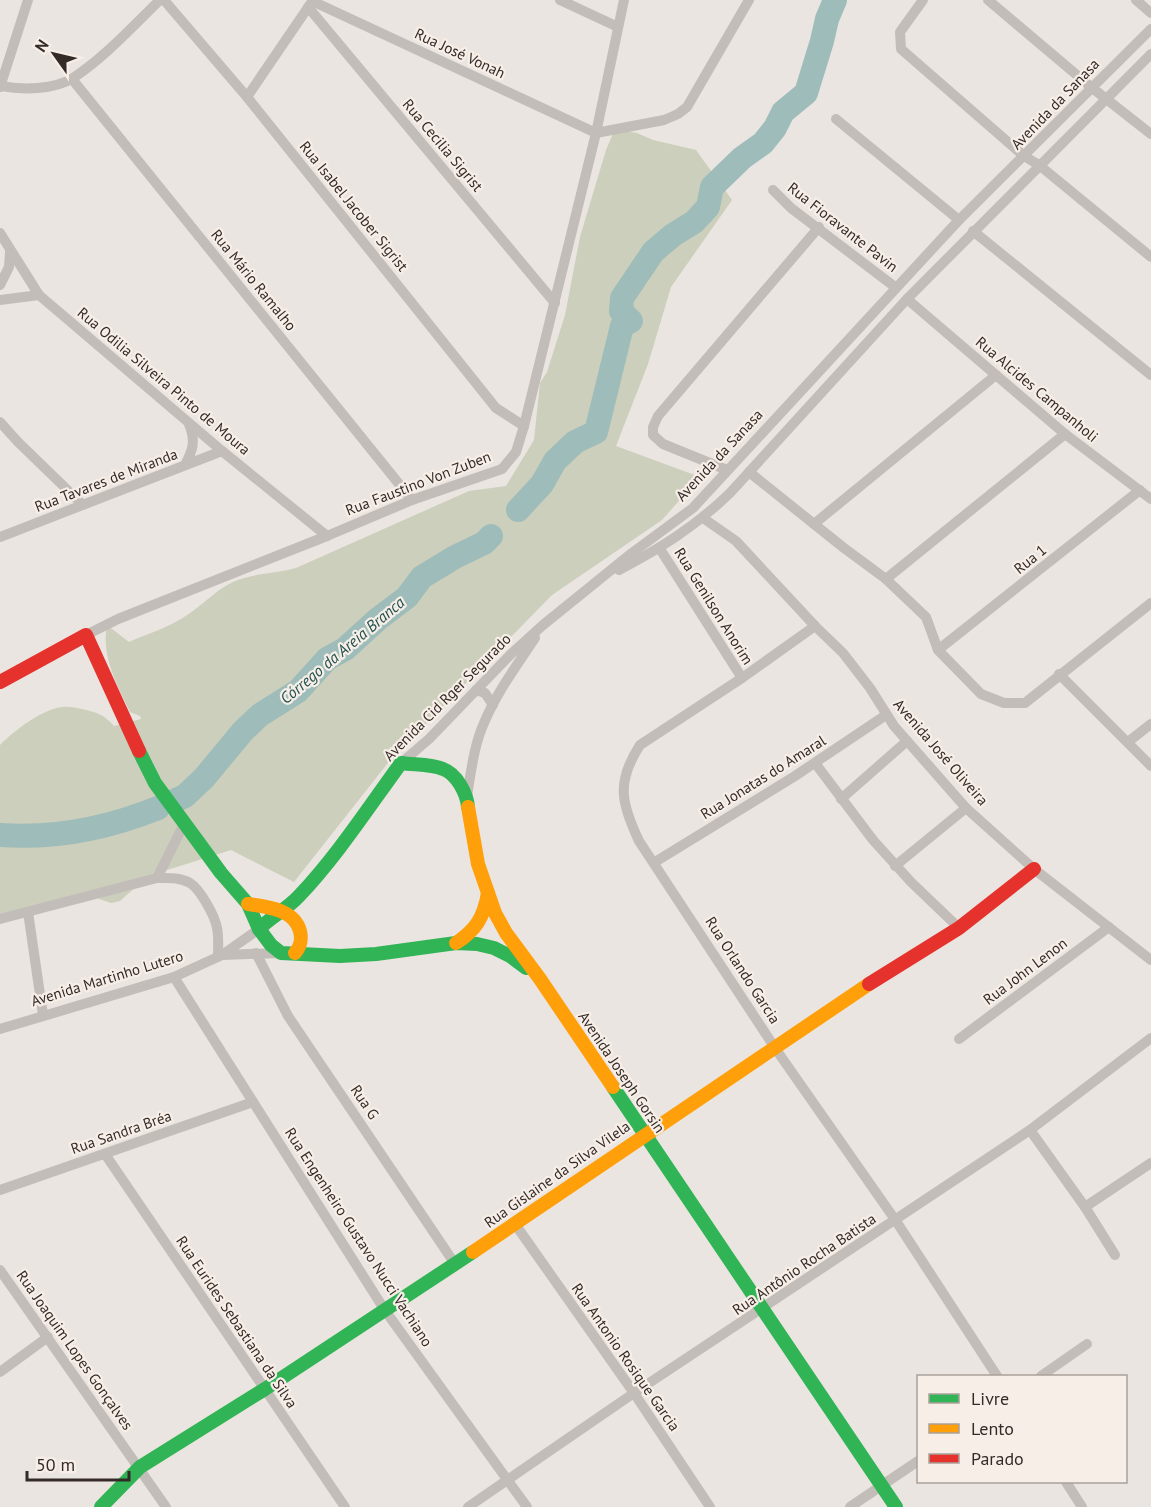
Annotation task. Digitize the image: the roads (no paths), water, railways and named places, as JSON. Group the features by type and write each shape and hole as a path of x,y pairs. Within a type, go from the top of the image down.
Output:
{"street":[{"path":"28,0 0,87 43,88 72,79 108,50 162,0"},
{"name":"Rua Isabel Jacober Sigrist","path":"162,0 247,97 496,408 524,426"},
{"path":"560,0 618,27"},
{"name":"Rua Faustino Von Zuben","path":"0,682 118,619 412,500 502,469 516,452 524,426 596,133 624,0"},
{"path":"596,133 664,120 687,107 749,0"},
{"path":"923,0 900,32 901,49 1024,156 1039,165 1151,257"},
{"path":"988,0 1151,134"},
{"path":"1136,0 1151,13"},
{"path":"247,97 311,2"},
{"name":"Rua José Vonah","path":"311,2 596,133"},
{"name":"Rua Cecilia Sigrist","path":"311,2 555,303"},
{"name":"Avenida da Sanasa","path":"604,578 632,553 693,508 959,220 1151,29"},
{"name":"Avenida da Sanasa","path":"604,578 660,549 703,518 730,493 907,299 1151,54"},
{"name":"Rua Mário Ramalho","path":"72,79 412,500"},
{"path":"836,119 959,220"},
{"name":"Rua Fioravante Pavin","path":"773,190 791,208 819,227 895,287"},
{"path":"727,470 656,440 652,427 658,416 819,227"},
{"path":"973,231 1151,375"},
{"name":"Rua Odilia Silveira Pinto de Moura","path":"0,233 39,295 222,451 327,536"},
{"path":"0,285 9,267 10,251"},
{"path":"0,300 39,295"},
{"name":"Rua Alcides Campanholi","path":"907,299 1065,435 1151,499"},
{"path":"814,524 996,375"},
{"path":"185,465 193,450 194,435 188,421"},
{"path":"0,422 83,505"},
{"path":"886,579 1065,435"},
{"name":"Rua Tavares de Miranda","path":"0,537 222,451"},
{"path":"748,472 886,579 926,617 938,650 981,694 1004,703 1025,703 1151,603"},
{"name":"Rua 1","path":"938,650 1140,490"},
{"name":"Avenida José Oliveira","path":"703,518 736,541 843,653 870,688 886,715 966,808 1034,868 1151,960"},
{"name":"Rua Genilson Anorim","path":"660,549 742,678"},
{"name":"Avenida Cid Rger Segurado","path":"284,911 320,871 401,763 429,739 543,625 604,578"},
{"name":"Avenida Joseph Gorsin","path":"543,625 507,680 483,724 467,796 472,840 495,913 506,933 540,979 896,1507"},
{"name":"Rua Orlando Garcia","path":"815,626 742,678 640,745 630,760 624,777 622,795 628,817 639,841 655,862 775,1048 896,1221 996,1375"},
{"path":"86,635 124,722 155,783 221,873 248,904 265,939 288,953 299,948 301,934 297,922 284,911 248,904"},
{"path":"1059,674 1151,766"},
{"path":"476,690 485,693 493,705"},
{"name":"Rua Jonatas do Amaral","path":"655,862 815,763 886,715"},
{"path":"1128,742 1151,724"},
{"path":"841,799 907,741"},
{"path":"401,763 444,769 454,777 467,796"},
{"path":"815,763 895,866 959,928"},
{"path":"895,866 966,808"},
{"path":"157,878 184,824"},
{"name":"Rua Gislaine da Silva Vilela","path":"101,1507 140,1467 265,1389 455,1264 881,976 959,928 1034,868"},
{"path":"0,919 157,878 178,879 191,883 197,890 217,926 220,956"},
{"path":"456,943 481,923 488,891"},
{"path":"259,929 269,919 284,911"},
{"path":"28,912 43,1015"},
{"name":"Rua John Lenon","path":"959,1039 1108,927"},
{"name":"Avenida Martinho Lutero","path":"0,1029 174,977 220,956 259,929"},
{"name":"Avenida Martinho Lutero","path":"220,956 256,953 340,956 376,954 456,943 477,944 494,948 510,956 540,979"},
{"name":"Rua G","path":"256,953 288,1016 455,1264"},
{"name":"Rua Engenheiro Gustavo Nucci Vachiano","path":"174,977 384,1309 527,1507"},
{"name":"Rua Antônio Rocha Batista","path":"468,1507 1030,1130 1151,1038"},
{"name":"Rua Sandra Bréa","path":"0,1190 253,1102"},
{"path":"1030,1130 1085,1207 1115,1255"},
{"name":"Rua Eurides Sebastiana da Silva","path":"105,1154 345,1507"},
{"path":"1085,1207 1151,1163"},
{"name":"Rua Antonio Rosique Garcia","path":"515,1224 710,1507"},
{"name":"Rua Joaquim Lopes Gonçalves","path":"0,1269 166,1507"},
{"path":"0,1371 48,1337"},
{"path":"1044,1375 1087,1344"},
{"path":"850,1507 917,1462"},
{"path":"1067,1483 1082,1507"}],"waterway":[{"name":"Córrego da Areia Branca","path":"518,510 542,484 555,461 575,442 596,432 622,326 631,321 621,311 622,298 653,252 673,235 694,222 708,207 712,187 742,158 763,143 775,128 783,112 806,93 827,19 835,0"},
{"name":"Córrego da Areia Branca","path":"176,800 185,796 204,778 243,731 260,715 298,691 327,659 345,649 407,597 422,577 484,543 491,536"},
{"name":"Córrego da Areia Branca","path":"0,835 40,835 80,830 120,821 158,808"}]}
